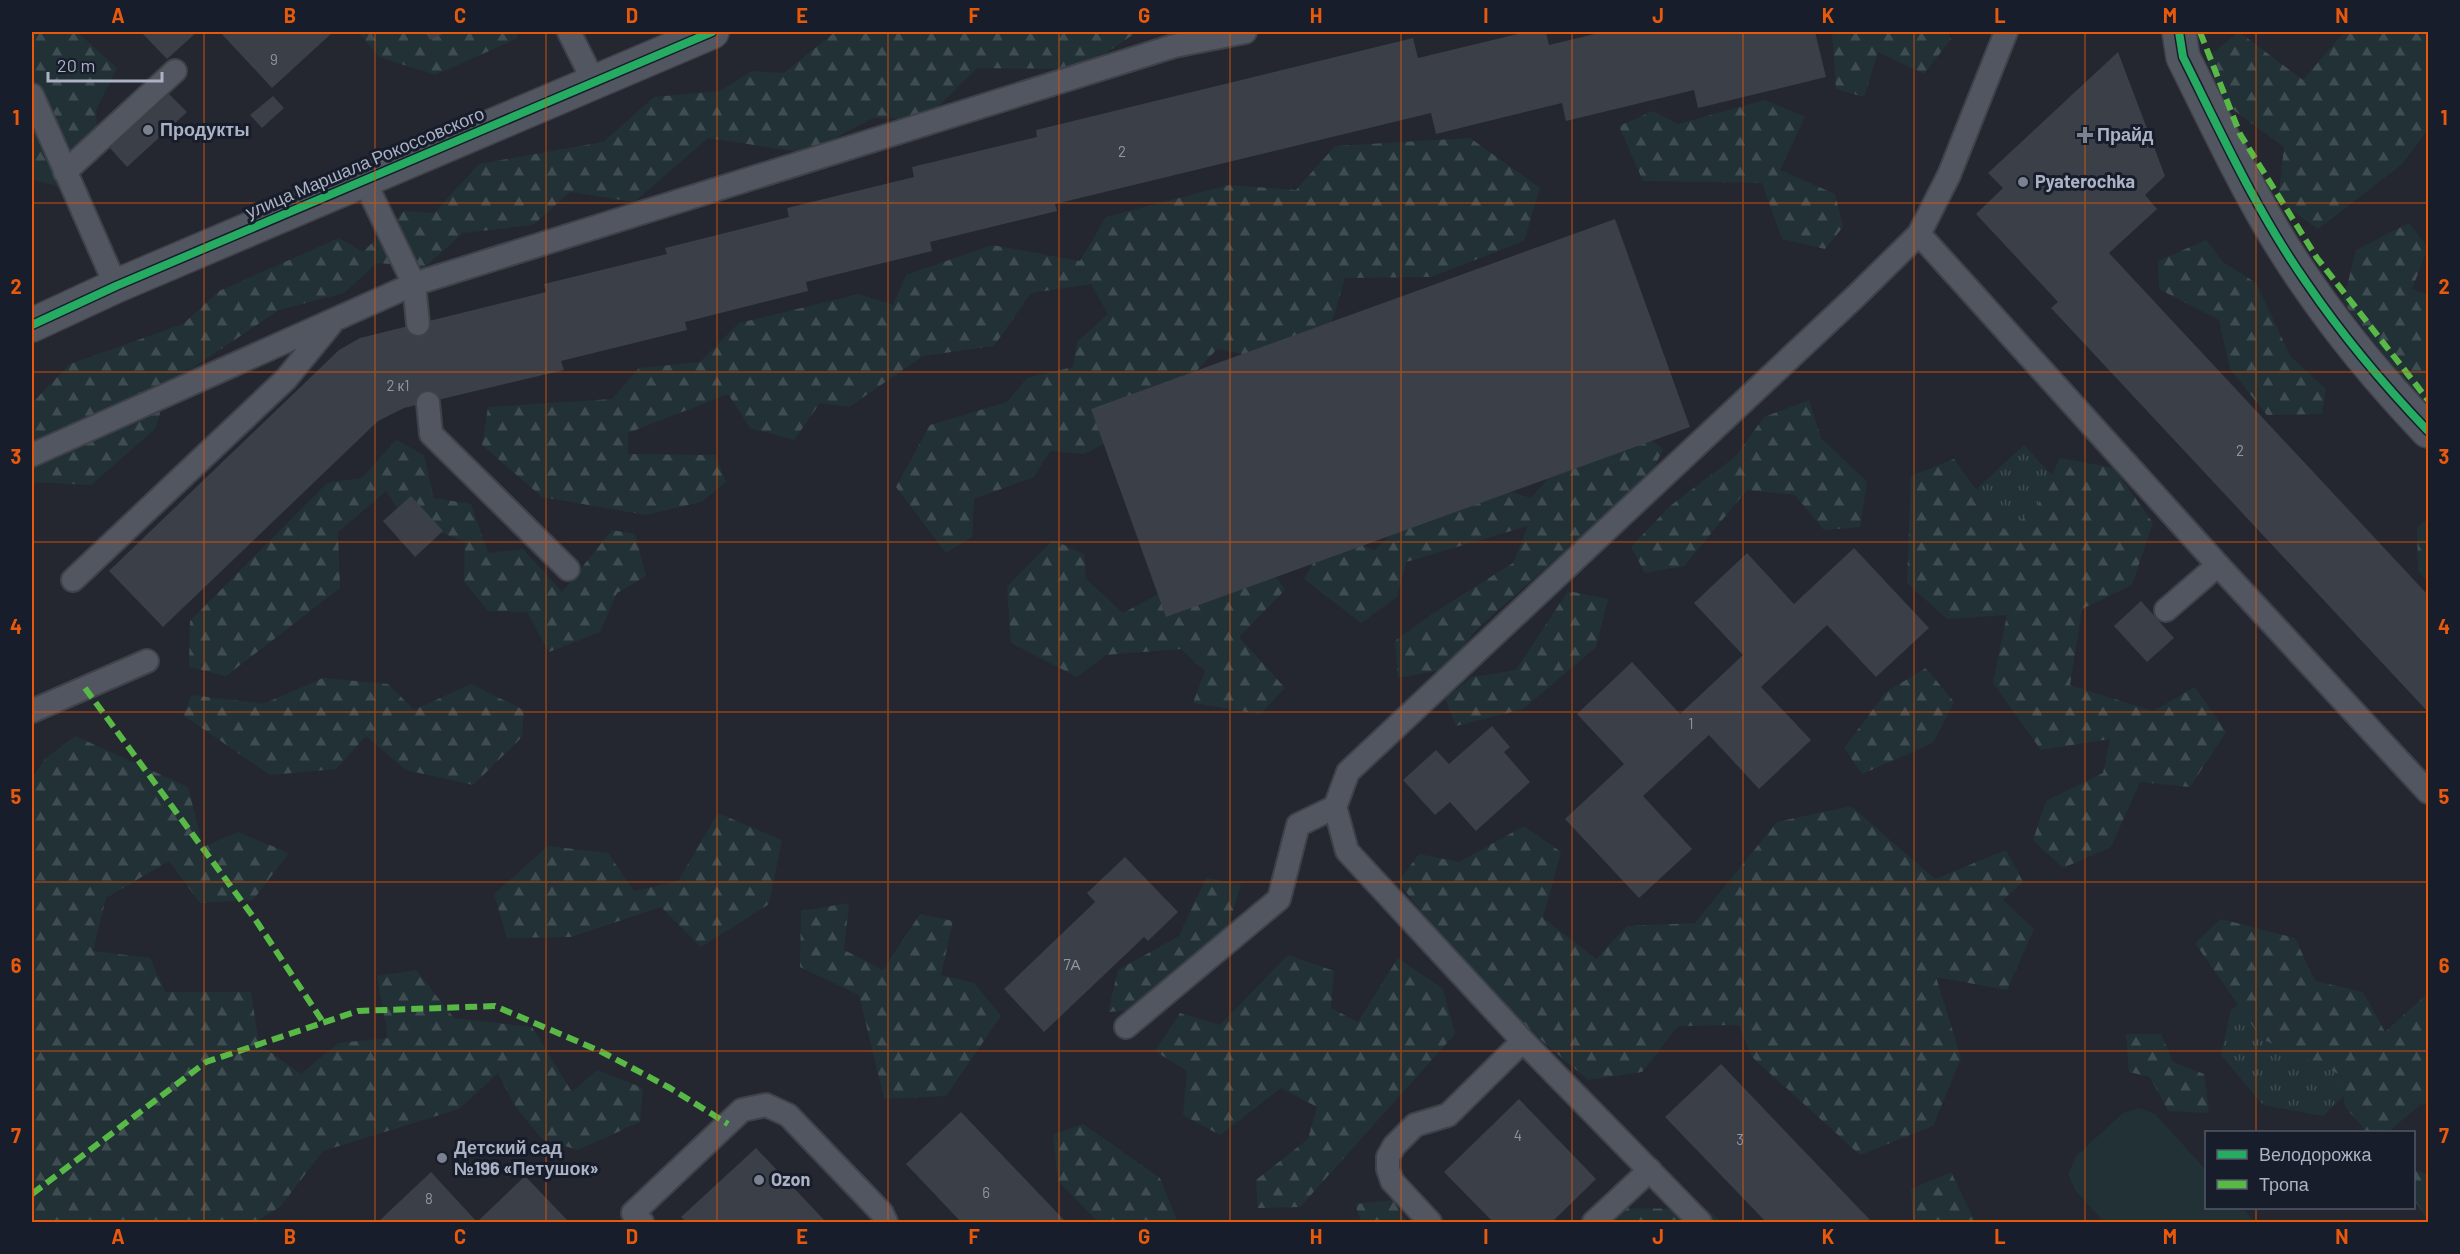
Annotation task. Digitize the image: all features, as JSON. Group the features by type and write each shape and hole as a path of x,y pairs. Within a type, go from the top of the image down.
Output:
{"street":[{"name":"улица Маршала Рокоссовского","path":"32,325 116,286 712,32"},
{"path":"2179,32 2183,57 2254,196 2305,281 2395,396 2428,431"}],"lane":[{"path":"569,32 594,82"},
{"path":"32,455 414,284 1172,39 1245,32"},
{"path":"1700,1222 1523,1041 1347,852 1335,807 1348,772 1856,296 1919,234 1949,175 2006,32"},
{"path":"65,172 175,71"},
{"path":"32,95 116,286"},
{"path":"364,180 414,284 418,324"},
{"path":"1919,234 2218,565 2428,792"},
{"path":"73,580 286,379 334,321"},
{"path":"428,403 431,434 568,569"},
{"path":"2166,610 2218,565"},
{"path":"32,711 147,661"},
{"path":"1126,1027 1279,899 1298,825 1335,807"},
{"path":"1430,1222 1392,1181 1388,1169 1388,1157 1391,1151 1414,1125 1448,1115 1523,1041"},
{"path":"642,1222 633,1213 742,1110 766,1105 788,1114 882,1213 885,1222"},
{"path":"1594,1222 1650,1170"}],"green space":[{"path":"32,32 77,32 117,68 96,110 98,153 66,189 32,179"},
{"path":"358,32 519,32 516,39 435,75 379,57"},
{"path":"835,32 1137,32 1082,69 977,68 924,120 873,118 807,153 708,138 634,202 570,192 533,225 463,233 425,267 377,263 344,293 279,310 170,383 155,429 91,485 36,482 32,487 32,400 36,399 70,364 183,324 219,291 339,238 363,252 404,211 434,213 479,164 603,142 654,97 720,91 752,71 784,73"},
{"path":"1832,32 1947,32 1951,39 1924,74 1878,52 1864,97 1836,89"},
{"path":"2239,32 2303,80 2344,32 2428,32 2428,130 2401,165 2318,229 2278,201 2284,147 2224,103 2206,58"},
{"path":"1765,100 1805,117 1780,170 1835,194 1843,227 1825,249 1782,239 1762,183 1643,181 1619,126 1653,111 1678,124"},
{"path":"1470,138 1540,188 1524,241 1431,277 1345,278 1323,352 1300,365 1217,349 1152,419 1084,454 1050,451 1034,477 974,499 972,537 946,553 896,487 930,425 1007,402 1027,378 1073,367 1077,342 1108,314 1091,284 1031,293 994,346 923,356 849,407 820,403 794,440 750,428 728,394 628,433 628,454 715,455 726,482 701,502 646,515 542,497 482,445 488,407 612,399 639,368 700,362 739,323 859,294 893,305 906,275 992,245 1080,261 1106,217 1229,185 1296,190 1335,146"},
{"path":"2409,223 2428,248 2412,289 2428,295 2428,411 2343,302 2356,250"},
{"path":"2206,240 2223,262 2256,283 2291,357 2326,389 2322,414 2267,415 2230,369 2219,320 2159,289 2158,261"},
{"path":"1809,400 1821,438 1867,482 1860,527 1824,530 1795,495 1747,490 1684,566 1645,573 1631,547 1670,506 1735,457 1764,417"},
{"path":"1639,429 1663,449 1651,474 1477,629 1446,669 1398,678 1395,641 1432,614 1513,563 1528,526 1406,562 1397,597 1361,623 1304,579 1330,534 1375,550 1421,506 1470,480 1531,498 1563,461"},
{"path":"396,440 424,455 434,498 471,504 488,553 523,549 562,592 612,530 635,534 646,576 617,593 600,632 549,652 527,612 488,611 464,581 465,542 404,518 386,491 338,532 340,588 226,676 189,667 190,621 327,483 362,478"},
{"path":"2024,445 2083,509 2031,559 1971,494"},
{"path":"2060,458 2114,468 2153,523 2132,585 2082,609 2070,685 2153,711 2195,687 2226,732 2190,787 2140,782 2111,847 2063,868 2033,840 2046,801 2103,773 2110,739 2041,750 1993,683 2007,615 1947,619 1907,583 1911,476 1954,459 2006,531 2036,509"},
{"path":"2428,519 2428,582 2418,571 2417,527"},
{"path":"1053,540 1084,554 1086,579 1123,613 1170,588 1270,568 1285,590 1239,637 1285,688 1260,714 1193,703 1205,671 1181,649 1106,655 1077,677 1011,643 1007,587"},
{"path":"1568,591 1608,599 1596,647 1523,709 1456,726 1445,699 1472,677 1516,670"},
{"path":"1926,668 1954,702 1933,743 1862,774 1844,748 1886,692"},
{"path":"323,678 388,684 414,710 471,684 524,710 522,737 473,785 406,770 366,736 336,769 270,775 183,715 192,695 263,704"},
{"path":"75,736 188,787 203,847 238,832 289,853 253,900 200,903 169,861 106,898 93,951 150,958 165,992 251,992 259,1044 301,1074 338,1043 388,1038 377,976 416,970 454,1018 532,1027 572,1092 597,1070 643,1088 640,1122 578,1150 542,1139 516,1107 498,1073 459,1109 323,1151 280,1207 255,1222 32,1222 32,778 45,759"},
{"path":"1851,806 1935,879 2006,850 2023,882 2003,900 2034,929 2007,990 1936,977 1961,1058 1933,1126 1860,1155 1752,1057 1739,1025 1678,1026 1642,1072 1588,1080 1486,993 1398,882 1419,854 1459,862 1524,826 1561,852 1543,918 1596,959 1627,926 1695,923 1777,822"},
{"path":"718,813 782,840 769,904 701,947 661,907 571,937 507,938 494,894 548,846 608,853 634,891 678,881"},
{"path":"1206,878 1241,884 1225,938 1153,1008 1108,1012 1118,970 1179,936"},
{"path":"849,903 844,950 883,970 920,914 953,921 941,975 974,983 1001,1016 946,1096 884,1099 859,995 800,967 801,911"},
{"path":"2221,919 2295,938 2315,981 2363,992 2385,1032 2428,993 2428,1104 2420,1105 2389,1131 2366,1131 2345,1107 2341,1075 2262,1039 2195,943"},
{"path":"1288,955 1334,971 1331,1008 1358,1022 1398,958 1443,989 1455,1034 1300,1207 1258,1208 1256,1180 1308,1139 1317,1107 1281,1088 1220,1135 1183,1115 1187,1071 1155,1051 1180,1013 1220,1025"},
{"path":"2256,989 2352,1088 2323,1116 2263,1105 2221,1055 2231,1010"},
{"path":"2126,1034 2161,1034 2173,1062 2204,1074 2209,1113 2168,1111 2150,1077 2129,1072"},
{"path":"2139,1108 2155,1114 2205,1169 2205,1209 2243,1209 2255,1222 2104,1222 2075,1190 2068,1174 2076,1156 2123,1113"},
{"path":"1083,1124 1160,1178 1178,1222 1098,1222 1058,1181 1053,1134"},
{"path":"2415,1169 2428,1175 2428,1221 2416,1202"},
{"path":"1951,1172 1975,1222 1913,1222 1911,1189"},
{"path":"1394,1200 1407,1222 1361,1222 1355,1204"},
{"path":"1597,1208 1707,1209 1721,1222 1583,1222"}],"building":[{"path":"141,32 197,32 167,59"},
{"path":"220,32 333,32 272,88"},
{"path":"425,32 446,32 430,40"},
{"path":"1526,32 1546,32 1549,45 1603,32 1815,32 1826,77 1698,108 1694,90 1566,121 1562,103 1436,134 1431,113 1055,204 1057,211 930,242 932,251 806,282 808,291 685,322 687,330 561,361 564,370 404,408 378,421 163,627 109,571 339,350 360,338 546,292 544,284 667,254 665,248 789,217 787,208 914,177 912,167 1037,137 1036,130 1413,38 1418,58"},
{"path":"2118,52 2165,176 2145,195 2157,209 2109,253 2428,595 2428,712 2051,308 2058,302 1976,214 2003,188 1988,173"},
{"name":"Продукты","path":"169,94 187,112 127,167 110,148"},
{"path":"273,96 284,108 262,128 250,115"},
{"path":"1615,219 1690,427 1166,617 1091,409"},
{"path":"411,496 443,531 415,557 383,521"},
{"path":"1854,548 1929,628 1876,677 1827,625 1761,687 1811,740 1759,789 1709,735 1643,796 1692,849 1639,898 1565,819 1624,764 1577,714 1632,662 1680,714 1743,655 1694,603 1747,553 1794,604"},
{"path":"2141,601 2174,638 2147,662 2114,626"},
{"path":"1492,726 1510,747 1504,752 1530,782 1476,831 1450,802 1435,815 1403,780 1436,750 1449,764"},
{"path":"1125,857 1178,912 1148,941 1144,937 1044,1032 1004,989 1095,902 1087,893"},
{"path":"1721,1064 1872,1222 1766,1222 1665,1117"},
{"path":"1519,1099 1596,1179 1552,1222 1493,1222 1444,1172"},
{"path":"961,1112 1066,1222 961,1222 906,1164"},
{"path":"756,1148 826,1222 686,1222 681,1217"},
{"path":"431,1172 477,1222 378,1222"},
{"path":"525,1176 569,1222 477,1222"}],"marked path":[{"path":"2200,32 2240,134 2317,258 2428,400"},
{"path":"85,688 257,922 323,1022"},
{"path":"32,1194 206,1062 358,1011 495,1006 602,1052 670,1088 728,1124"}],"cycle path":[{"path":"32,325 116,286 712,32"},
{"path":"2179,32 2183,57 2240,172 2271,228 2320,302 2349,340 2428,431"}],"place":[{"name":"Продукты","path":"148,130"},
{"name":"Прайд","path":"2085,135"},
{"name":"Pyaterochka","path":"2023,182"},
{"name":"Детский сад №196 «Петушок»","path":"442,1158"},
{"name":"Ozon","path":"759,1180"}]}
